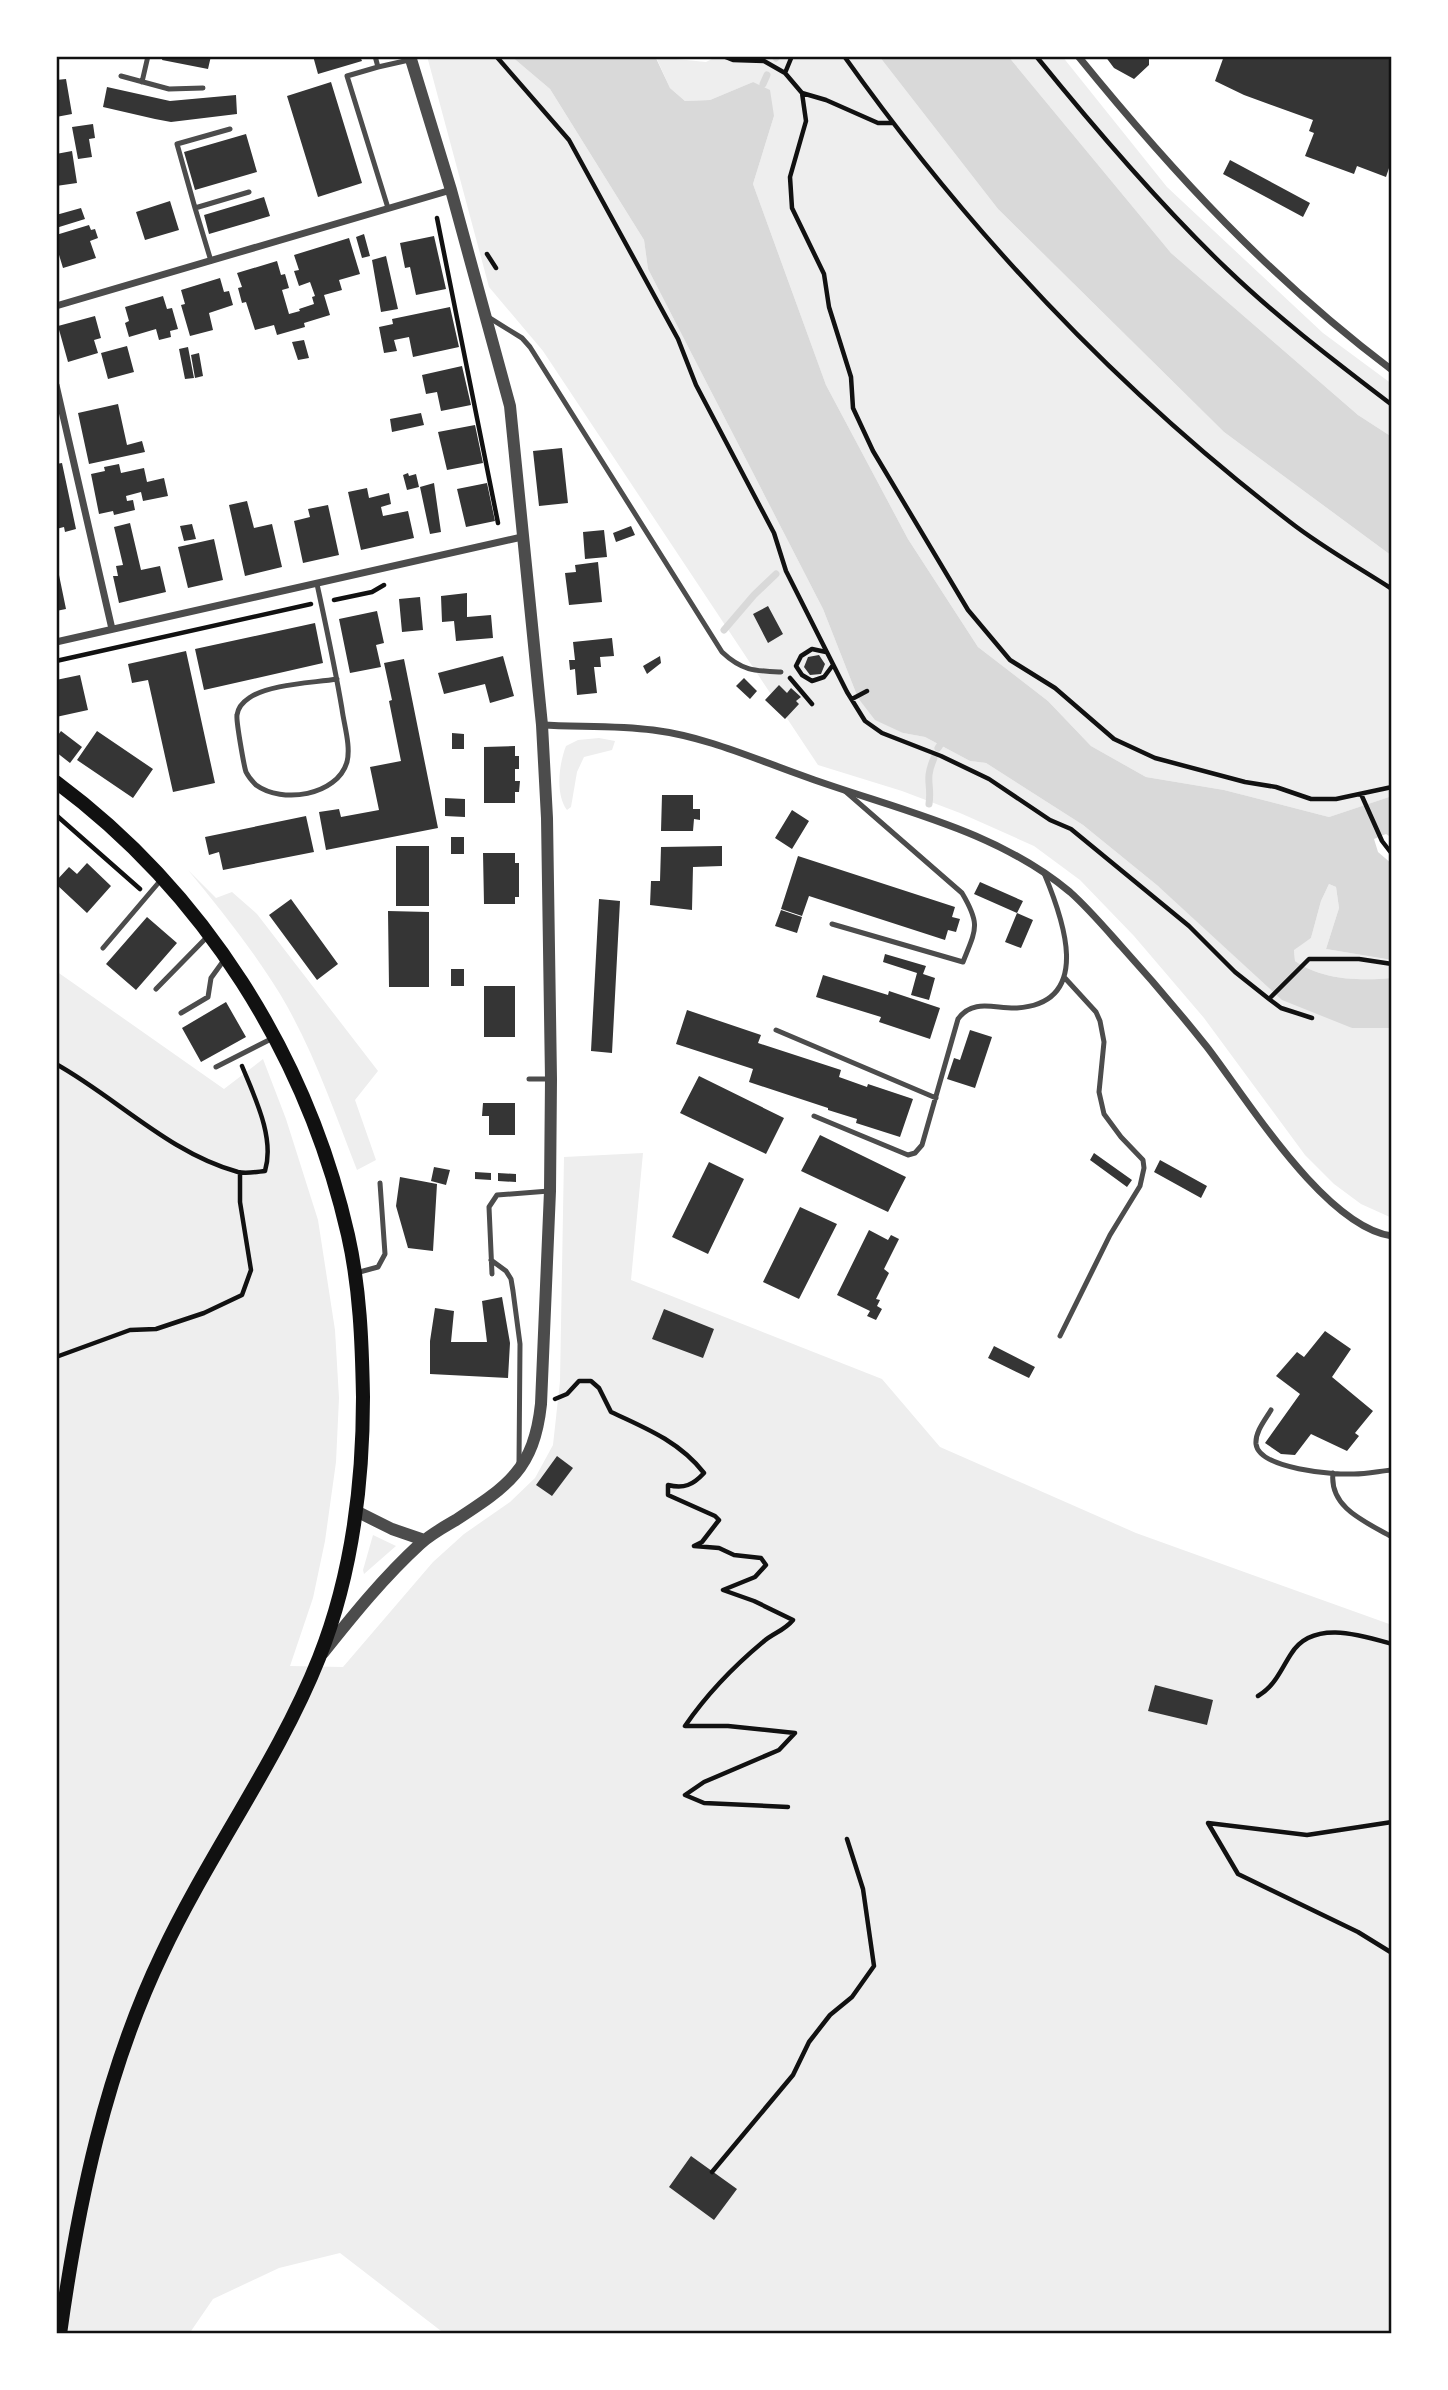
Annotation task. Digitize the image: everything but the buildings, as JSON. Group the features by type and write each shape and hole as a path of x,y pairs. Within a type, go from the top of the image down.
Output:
{"main road":[{"path":"56,782 114,829 162,878 226,957 275,1036 313,1118 332,1175 354,1273 362,1343 363,1451 356,1511 342,1588 319,1658 281,1737 191,1895 137,2011 103,2116 79,2214 60,2334"}],"street":[{"path":"1078,56 1145,138 1216,215 1295,291 1392,370"},
{"path":"319,1658 368,1597 424,1540 490,1498 526,1461 538,1434 541,1404 550,1191 551,1079 548,844 542,725 510,406 451,190 411,58"},
{"path":"56,306 451,190"},
{"path":"56,385 112,629"},
{"path":"56,642 522,537"},
{"path":"542,725 651,730 703,739 842,789 945,822 1044,873 1071,893 1162,992 1300,1169 1329,1202 1355,1222 1392,1236"},
{"path":"356,1511 392,1530 424,1540"}],"lane":[{"path":"142,82 148,56"},
{"path":"375,56 378,67"},
{"path":"388,208 347,76 411,58"},
{"path":"121,76 169,89 203,88"},
{"path":"211,261 177,144 230,129"},
{"path":"195,208 249,192"},
{"path":"485,316 522,338 530,347 722,652 733,662 753,671 780,672"},
{"path":"317,584 337,679 348,760 343,772 333,783 320,790 290,794 269,792 255,784 246,773 237,715 241,703 252,695 271,690 337,679"},
{"path":"832,924 963,961 976,928 972,911 962,893 842,789"},
{"path":"814,1116 908,1155 915,1153 922,1145 957,1019 963,1011 974,1006 1027,1007 1051,995 1065,976 1067,948 1064,926 1044,873"},
{"path":"103,947 162,878"},
{"path":"156,989 209,935"},
{"path":"181,1013 208,997 211,978 226,957"},
{"path":"1060,1336 1110,1235 1140,1186 1144,1168 1143,1160 1104,1114 1099,1092 1104,1042 1100,1021 1096,1012 1065,976"},
{"path":"776,1030 936,1098"},
{"path":"216,1067 275,1036"},
{"path":"529,1079 551,1079"},
{"path":"354,1273 378,1267 385,1254 380,1183"},
{"path":"492,1274 489,1207 498,1195 550,1191"},
{"path":"491,1260 506,1271 513,1291 520,1344 519,1469"},
{"path":"1271,1410 1257,1434 1256,1447 1263,1456 1281,1464 1333,1473 1355,1474 1392,1470"},
{"path":"1333,1473 1334,1493 1343,1506 1392,1537"}],"path":[{"path":"496,56 569,140 678,339 696,385 774,533 786,571 865,721 882,733 941,756 989,779 1050,820 1071,828 1189,926 1235,972 1271,996 1281,1008 1312,1018"},
{"path":"723,56 733,60 765,61 785,73 803,93 878,123 892,123"},
{"path":"785,73 792,56"},
{"path":"844,56 892,123 962,209 1051,308 1142,397 1214,461 1292,524 1392,589"},
{"path":"1036,56 1157,197 1228,270 1313,345 1392,405"},
{"path":"803,93 806,121 790,177 792,208 824,274 830,307 851,377 853,408 873,451 968,610 1010,660 1055,688 1114,739 1155,758 1245,782 1276,787 1311,799 1336,799 1392,787"},
{"path":"437,218 498,523"},
{"path":"56,661 372,592 384,585"},
{"path":"827,652 812,649 801,656 796,666 802,676 812,681 824,677 833,664"},
{"path":"780,672 793,680 812,705"},
{"path":"852,699 867,691"},
{"path":"1361,794 1380,837 1392,854"},
{"path":"56,816 148,894"},
{"path":"1271,996 1309,959 1359,959 1392,964"},
{"path":"56,1064 188,1151 240,1173 265,1171 269,1158 268,1142 238,1056"},
{"path":"56,1357 130,1330 156,1329 204,1313 242,1295 251,1270 240,1202 240,1173"},
{"path":"541,1404 567,1394 579,1381 591,1381 599,1388 611,1412 650,1429 679,1448 692,1458 704,1473 694,1484 679,1487 668,1485 668,1495 719,1520 702,1542 694,1546 719,1548 734,1555 761,1558 766,1564 755,1577 723,1590 754,1601 793,1620 784,1630 766,1639 737,1665 706,1696 685,1726 795,1733 779,1750 704,1782 685,1795 704,1803 788,1807"},
{"path":"1258,1696 1268,1691 1292,1651 1318,1634 1355,1634 1392,1644"},
{"path":"1392,1822 1307,1835 1208,1823 1238,1874 1358,1932 1392,1952"},
{"path":"712,2172 793,2075 809,2042 830,2015 852,1997 874,1966 863,1889 847,1839"}],"shaded area":[{"path":"427,56 511,56 550,89 644,240 648,269 823,609 858,698 903,733 925,737 970,761 986,763 1083,825 1158,886 1352,1028 1392,1028 1392,1218 1361,1204 1334,1184 1305,1155 1204,1018 1134,936 1080,880 1034,846 960,813 902,791 818,765 543,351 489,287"},
{"path":"511,56 655,56 670,88 685,101 710,100 753,82 770,90 774,116 753,184 826,385 908,539 978,647 1048,701 1091,746 1146,777 1224,790 1329,817 1392,796 1392,838 1386,834 1374,839 1378,852 1392,864 1392,960 1326,949 1339,908 1336,887 1329,884 1321,901 1311,938 1294,950 1295,961 1329,976 1354,979 1392,978 1392,1028 1352,1028 1282,1000 1158,886 1083,825 986,763 970,761 925,737 903,733 875,720 858,698 823,609 648,269 644,240 550,89"},
{"path":"718,56 879,56 998,209 1224,432 1392,556 1392,796 1329,817 1224,790 1146,777 1091,746 1048,701 978,647 908,539 826,385 753,184 774,116 753,82 710,100 685,101 670,88 656,57 706,62"},
{"path":"879,56 1008,56 1171,253 1358,415 1392,437 1392,556 1224,432 998,209"},
{"path":"1008,56 1062,56 1167,187 1323,333 1392,384 1392,437 1358,415 1171,253"},
{"path":"599,738 615,741 612,750 584,757 577,772 571,807 567,810 561,796 559,779 566,746 578,740"},
{"path":"188,870 216,898 232,892 257,914 378,1071 355,1100 376,1160 357,1170 322,1080 292,1014 248,946"},
{"path":"1329,884 1336,887 1339,908 1326,949 1392,960 1392,978 1329,976 1295,961 1294,949 1311,938 1321,901"},
{"path":"56,971 224,1089 263,1059 286,1119 318,1220 335,1330 339,1398 336,1462 325,1541 313,1598 290,1666 343,1667 433,1562 464,1534 510,1502 535,1478 553,1445 560,1381 564,1157 643,1153 631,1280 882,1379 940,1447 1136,1533 1392,1625 1392,2334 445,2334 340,2253 279,2268 213,2299 189,2334 56,2334"},
{"path":"373,1535 396,1546 364,1574 363,1570"}],"waterway":[{"path":"763,84 767,75"},
{"path":"724,630 776,574"},
{"path":"929,804 929,777 934,758"}]}
